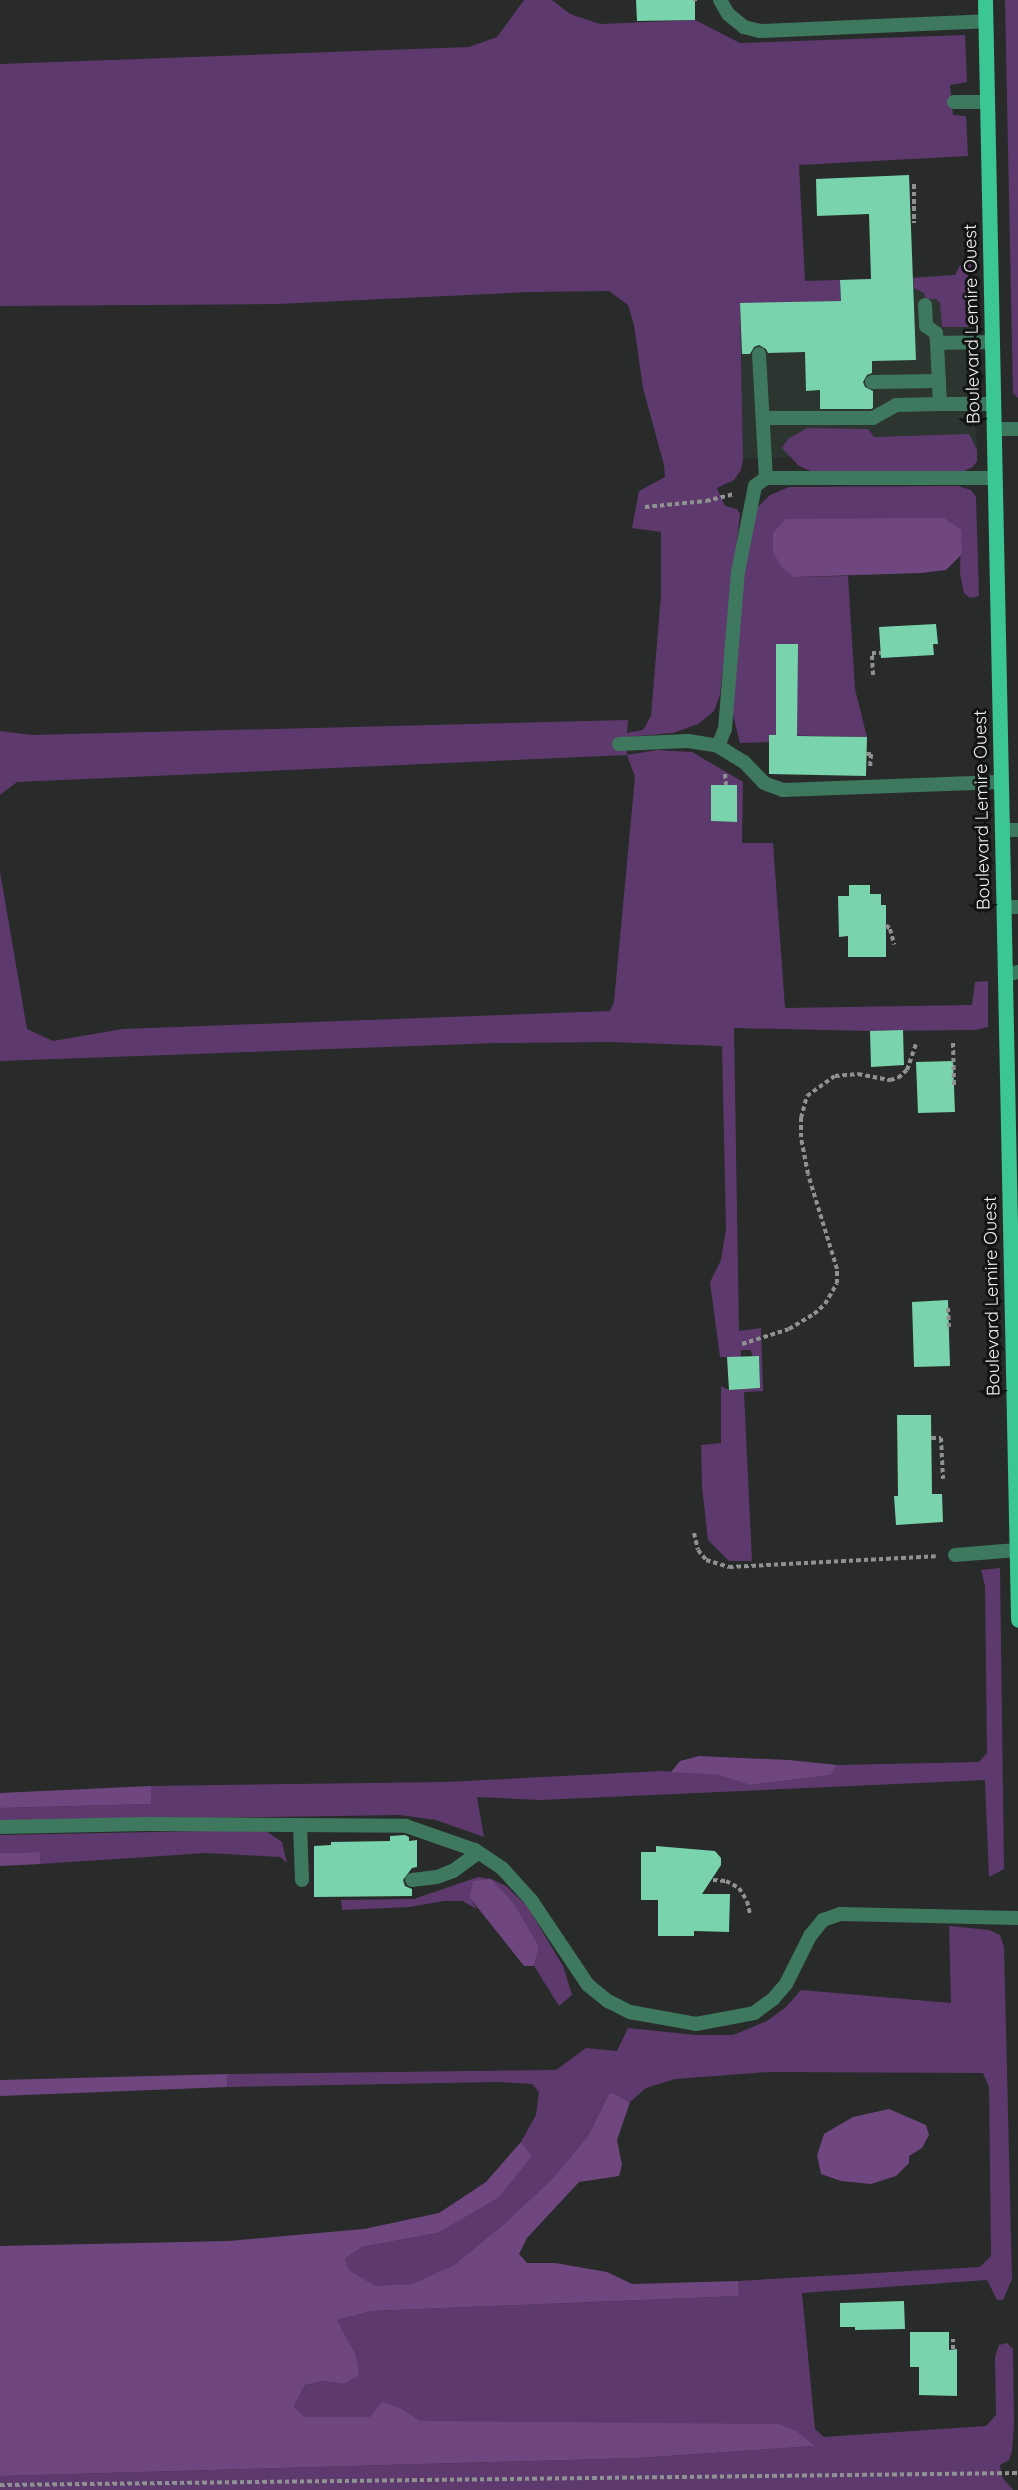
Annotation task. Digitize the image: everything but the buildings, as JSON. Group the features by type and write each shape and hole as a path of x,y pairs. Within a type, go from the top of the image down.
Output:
{"main road":[{"name":"Boulevard Lemire Ouest","path":"985,0 1002,830 1011,907 1018,1620"}],"lane":[{"path":"720,0 728,14 744,27 760,31 986,21"},
{"path":"954,102 987,102"},
{"path":"925,305 926,326 936,333 940,404"},
{"path":"937,343 992,342"},
{"path":"759,354 766,478"},
{"path":"872,382 939,381"},
{"path":"763,418 873,418 896,405 993,404"},
{"path":"994,429 1018,429"},
{"path":"718,746 725,729 728,663 738,572 755,486 766,478 995,478"},
{"path":"619,744 688,741 718,746 744,762 764,783 783,790 1001,782"},
{"path":"1002,830 1018,830"},
{"path":"955,1555 1017,1550"},
{"path":"300,1825 302,1880"},
{"path":"0,1827 300,1825 406,1827 447,1839 478,1853 502,1868 519,1885 588,1985 608,2001 630,2012 696,2024 754,2013 774,1999 786,1984 810,1936 823,1920 840,1914 1018,1918"},
{"path":"412,1880 436,1877 453,1871 478,1853"}],"path":[{"path":"914,184 914,223"},
{"path":"645,507 706,501 729,494 753,493"},
{"path":"873,675 872,653 881,653"},
{"path":"886,925 890,929 894,944"},
{"path":"952,1043 954,1085"},
{"path":"747,1350 745,1343 789,1329 814,1314 833,1293 837,1283 837,1269 808,1174 801,1137 801,1118 807,1096 835,1076 858,1074 890,1080 898,1078 907,1070 916,1044"},
{"path":"948,1308 949,1327"},
{"path":"931,1438 941,1438 943,1479"},
{"path":"694,1533 698,1550 706,1560 729,1567 955,1555"},
{"path":"714,1880 726,1881 739,1888 747,1901 750,1914"},
{"path":"953,2339 953,2349"},
{"path":"0,2485 1018,2474"}],"shaded area":[{"path":"524,0 552,0 570,14 600,24 695,20 740,43 965,35 967,82 950,85 953,115 966,116 968,156 799,165 805,281 840,280 841,301 740,304 743,459 741,470 734,480 717,488 725,506 737,509 740,514 720,695 714,711 698,724 673,733 627,737 627,755 17,782 0,795 0,731 32,735 628,720 627,733 643,730 651,716 661,595 661,532 632,528 639,491 665,477 664,465 643,388 634,325 628,305 609,291 529,292 277,304 0,306 0,64 469,47 497,37"},
{"path":"1005,0 1018,0 1018,398 1013,393"},
{"path":"971,258 973,319 968,327 942,327 940,303 936,299 926,299 924,293 914,288 913,278 955,275 963,260"},
{"path":"971,274 977,450 743,459 740,284"},
{"path":"807,428 868,429 874,437 969,434 977,450 977,461 973,467 964,471 813,472 799,466 782,448 788,439"},
{"path":"958,486 971,490 976,497 979,596 970,598 964,593 960,574 961,530 794,577 848,576 855,689 867,737 770,735 769,742 740,743 732,711 746,553 755,510 770,495 789,487"},
{"path":"944,518 961,530 962,554 946,570 921,573 794,577 782,568 773,552 773,533 786,519"},
{"path":"657,750 692,752 743,782 742,843 773,843 785,1008 972,1005 975,982 988,981 988,1027 975,1030 870,1031 734,1028 739,1331 761,1328 763,1387 763,1391 744,1392 752,1561 729,1561 708,1540 702,1487 701,1445 721,1443 721,1386 729,1390 760,1388 759,1356 752,1356 751,1350 741,1350 741,1357 720,1357 710,1282 721,1260 726,1229 722,1046 611,1042 497,1043 0,1061 0,872 27,1029 53,1041 123,1029 610,1011 614,1002 635,777 627,755","holes":["711,785 737,822 711,821"]},
{"path":"1000,1568 1004,1869 989,1877 985,1780 541,1800 477,1797 484,1837 436,1820 400,1815 0,1821 0,1808 150,1804 151,1786 446,1782 662,1771 720,1775 750,1785 831,1775 837,1765 979,1762 987,1753 985,1586 981,1570"},
{"path":"699,1756 789,1760 837,1765 831,1775 750,1785 719,1775 671,1772 680,1761"},
{"path":"151,1786 151,1804 0,1808 0,1793"},
{"path":"266,1831 282,1842 287,1863 280,1857 207,1853 40,1864 40,1852 0,1853 0,1835"},
{"path":"40,1852 40,1864 0,1866 0,1853"},
{"path":"478,1877 491,1879 506,1886 527,1906 563,1966 572,1995 559,2006 534,1966 539,1946 515,1905 470,1898 477,1909 462,1901 444,1901 410,1907 342,1910 341,1900 414,1899"},
{"path":"491,1879 515,1905 539,1946 534,1966 524,1966 470,1898 473,1881"},
{"path":"949,1926 989,1930 1000,1935 1004,1947 1012,2279 1003,2300 997,2300 987,2280 802,2293 815,2429 824,2437 986,2426 996,2415 995,2357 999,2345 1007,2343 1013,2349 1014,2425 1009,2460 1000,2465 1002,2477 1013,2490 0,2490 0,2476 638,2458 814,2446 421,2421 402,2409 370,2417 304,2417 294,2406 305,2385 324,2381 344,2384 355,2353 337,2320 372,2311 739,2296 738,2281 980,2267 991,2256 989,2087 983,2073 769,2072 675,2079 646,2088 630,2102 610,2092 588,2136 553,2178 505,2223 454,2265 412,2284 375,2287 349,2270 345,2259 362,2247 437,2233 532,2156 521,2142 536,2115 539,2092 532,2084 499,2082 227,2087 227,2074 556,2070 586,2048 617,2051 628,2028 696,2035 733,2035 767,2021 786,2007 801,1990 951,2003"},
{"path":"227,2074 227,2087 0,2096 0,2080"},
{"path":"610,2092 630,2102 617,2140 622,2165 619,2176 579,2182 527,2238 519,2254 527,2263 555,2263 607,2272 632,2284 738,2281 739,2296 372,2311 337,2320 355,2353 359,2375 344,2384 324,2381 305,2385 294,2406 304,2417 370,2417 382,2402 402,2409 421,2421 778,2424 796,2431 815,2446 638,2458 0,2476 0,2246 229,2241 364,2229 439,2213 486,2182 521,2142 532,2156 498,2198 437,2233 362,2247 345,2259 349,2270 375,2286 412,2284 454,2265 505,2223 553,2178 588,2136"},
{"path":"889,2109 926,2125 929,2135 922,2148 909,2156 909,2163 896,2176 871,2184 841,2181 821,2174 817,2155 824,2134 853,2117"}]}
